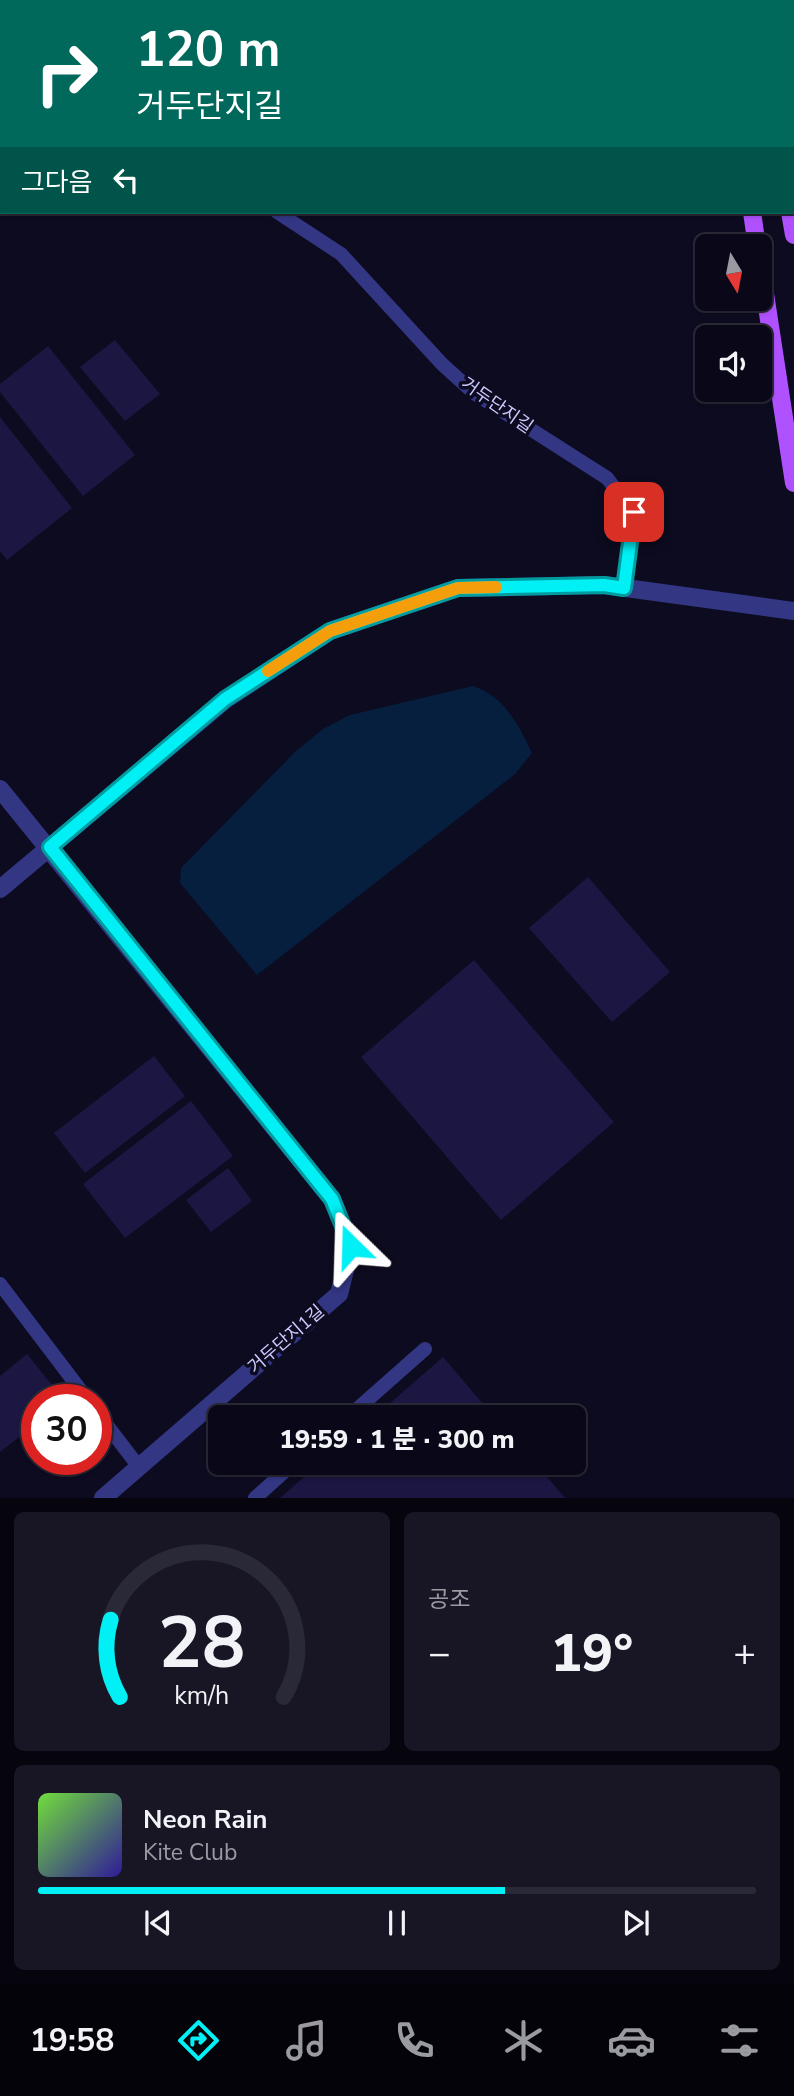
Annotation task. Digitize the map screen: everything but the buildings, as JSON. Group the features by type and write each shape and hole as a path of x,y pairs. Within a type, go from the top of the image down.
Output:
{"main road":[{"path":"752,214 755,234"},
{"path":"790,214 794,234"},
{"path":"768,312 794,483"}],"street":[{"path":"0,889 225,699 330,631 458,588 604,585 794,611"},
{"name":"거두단지1길","path":"0,789 50,847 332,1199 351,1246 339,1294 103,1497"}],"lane":[{"name":"거두단지길","path":"280,214 341,254 442,364 474,393 607,478 634,512 624,588"},
{"path":"0,1284 76,1384"},
{"path":"361,1405 425,1349"},
{"path":"112,1432 139,1467"},
{"path":"255,1497 280,1475"}],"water":[{"path":"473,686 502,704 532,753 515,774 257,975 180,883 181,868 296,751 323,729 350,715"}],"slow traffic":[{"path":"268,671 330,631 458,588 496,587"}],"route":[{"path":"351,1246 332,1199 50,847 225,699 330,631 458,588 604,585 624,588 634,512"}]}
